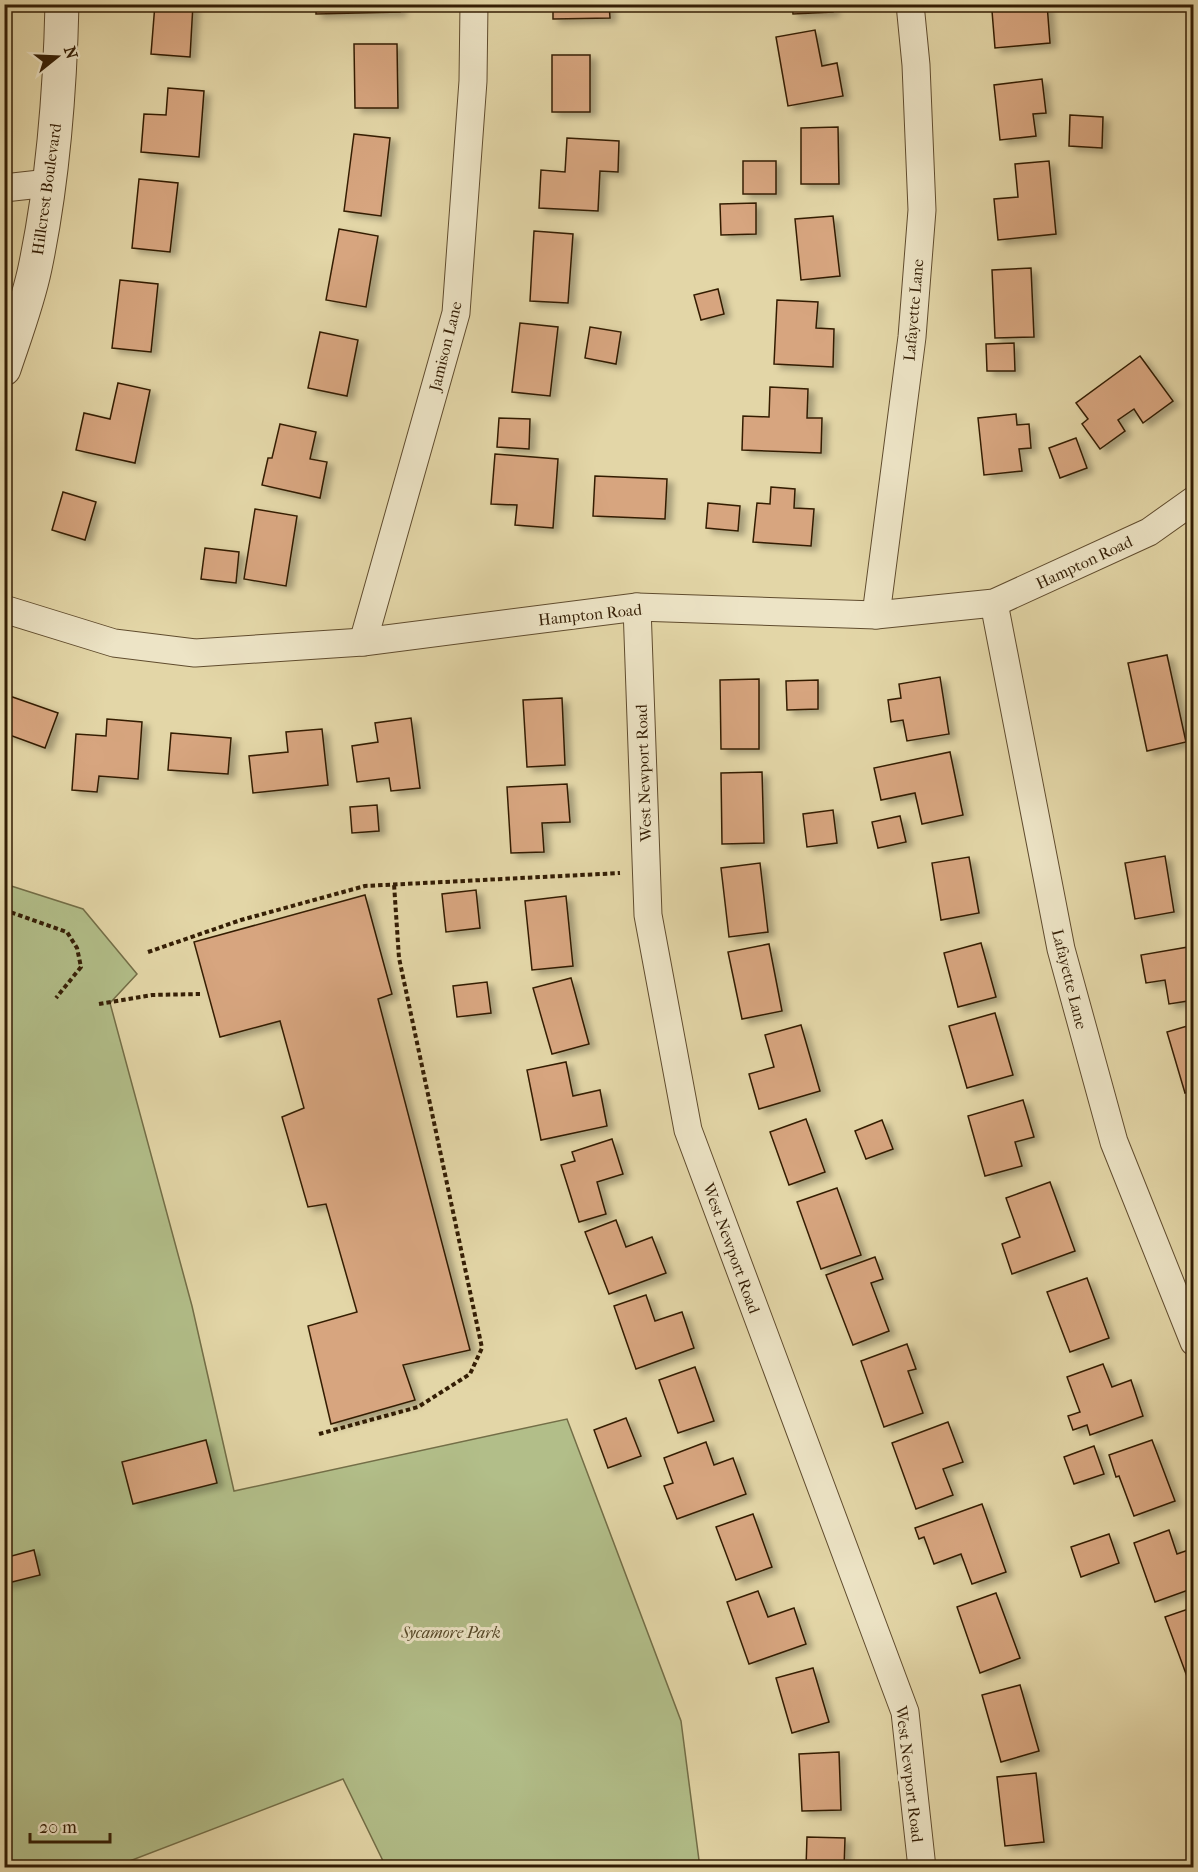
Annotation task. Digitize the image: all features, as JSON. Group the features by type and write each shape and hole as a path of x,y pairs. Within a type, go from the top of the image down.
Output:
{"street":[{"name":"Hillcrest Boulevard","path":"4,369 34,270 49,183 61,71 62,4"},
{"name":"Jamison Lane","path":"363,642 456,313 473,81 474,4"},
{"name":"Lafayette Lane","path":"876,615 912,337 922,210 916,65 910,4"},
{"path":"4,188 49,183"},
{"name":"Hampton Road","path":"4,609 114,644 195,653 363,642 637,607 876,615 994,603 1149,532 1194,500"},
{"name":"Lafayette Lane","path":"994,603 1061,950 1114,1142 1194,1342"},
{"name":"West Newport Road","path":"637,607 648,915 688,1130 905,1712 922,1868"}],"path":[{"path":"148,952 241,920 365,886 646,872"},
{"path":"319,1434 418,1407 470,1374 482,1348 399,958 394,884"},
{"path":"4,910 67,932 77,948 81,967 56,998"},
{"path":"99,1004 152,995 200,994"}],"green space":[{"name":"Sycamore Park","path":"5,884 83,909 137,974 110,1003 192,1306 234,1491 567,1419 681,1721 700,1868 386,1867 343,1779 114,1867 5,1867"}],"building":[{"path":"155,4 193,4 190,57 151,54"},
{"path":"316,4 400,4 400,12 316,14"},
{"path":"553,4 609,4 610,18 553,19"},
{"path":"792,4 833,4 833,12 793,14"},
{"path":"1009,4 1047,4 1050,43 995,48 992,11 1010,10"},
{"path":"815,30 822,66 837,63 843,96 788,106 776,37"},
{"path":"354,44 397,44 398,108 355,108"},
{"path":"552,55 590,55 590,112 552,112"},
{"path":"1042,79 1046,113 1033,114 1036,136 1000,140 994,85"},
{"path":"168,88 204,91 199,157 141,152 144,114 166,115"},
{"path":"1070,115 1103,117 1102,148 1069,146"},
{"path":"838,127 839,184 801,184 801,128"},
{"path":"354,134 390,138 381,216 344,211"},
{"path":"567,138 619,141 618,172 600,171 598,211 539,208 541,170 565,172"},
{"path":"743,161 776,161 776,194 743,194"},
{"path":"1049,161 1056,234 998,240 994,199 1018,197 1015,164"},
{"path":"139,179 178,183 170,252 132,248"},
{"path":"756,203 756,234 721,235 720,204"},
{"path":"833,216 840,276 801,280 795,219"},
{"path":"339,229 378,236 366,307 326,300"},
{"path":"534,231 573,234 568,303 530,301"},
{"path":"1031,268 1034,337 995,338 992,270"},
{"path":"120,280 158,284 151,352 112,348"},
{"path":"718,289 724,314 701,320 694,295"},
{"path":"777,300 818,302 816,328 834,329 833,367 774,364"},
{"path":"520,323 558,327 550,396 512,392"},
{"path":"590,327 621,332 616,364 585,358"},
{"path":"320,332 358,340 347,396 308,388"},
{"path":"1014,343 1015,371 987,371 986,344"},
{"path":"1140,356 1173,401 1143,423 1134,409 1118,420 1125,431 1100,449 1082,424 1088,419 1076,403"},
{"path":"118,383 150,390 135,463 76,450 84,413 110,419"},
{"path":"770,387 808,389 807,418 822,418 821,453 742,450 743,416 769,417"},
{"path":"1016,414 1017,425 1029,424 1031,448 1019,449 1022,471 984,475 978,418"},
{"path":"499,418 530,419 529,449 497,447"},
{"path":"280,424 316,432 310,459 327,462 320,498 262,485 268,458 272,458"},
{"path":"1076,438 1087,468 1060,478 1049,448"},
{"path":"495,454 558,459 553,528 515,525 517,505 491,504"},
{"path":"595,476 667,479 665,519 593,516"},
{"path":"771,487 795,489 794,508 814,509 811,546 753,542 757,503 770,504"},
{"path":"63,492 96,502 85,540 52,530"},
{"path":"708,503 740,506 738,531 706,528"},
{"path":"255,509 297,516 286,586 244,579"},
{"path":"205,548 239,552 236,583 201,579"},
{"path":"1167,655 1186,742 1147,751 1128,663"},
{"path":"940,677 949,734 907,741 903,720 891,722 888,700 901,698 899,684"},
{"path":"759,679 759,749 721,749 720,680"},
{"path":"818,680 818,709 787,710 786,681"},
{"path":"4,694 58,713 45,748 4,733"},
{"path":"562,698 565,765 527,767 523,700"},
{"path":"411,718 420,788 391,791 389,778 357,782 352,746 378,742 375,723"},
{"path":"107,719 142,722 138,779 99,776 97,792 72,790 76,734 106,736"},
{"path":"322,729 328,785 253,793 249,756 288,752 286,732"},
{"path":"171,733 231,738 228,774 168,770"},
{"path":"950,752 963,815 922,824 915,793 881,800 874,768"},
{"path":"762,772 764,843 722,844 721,773"},
{"path":"567,784 570,822 542,823 544,852 511,853 507,787"},
{"path":"377,805 379,831 352,833 350,807"},
{"path":"833,810 837,843 807,847 803,814"},
{"path":"900,816 906,842 878,848 872,822"},
{"path":"1165,856 1174,912 1135,919 1125,863"},
{"path":"969,857 979,913 941,920 932,863"},
{"path":"760,863 768,932 729,937 721,868"},
{"path":"476,890 480,928 446,932 442,894"},
{"path":"365,895 392,994 378,999 470,1350 403,1365 415,1400 331,1424 308,1326 357,1312 326,1204 308,1207 282,1117 304,1108 280,1021 220,1037 194,942"},
{"path":"566,896 573,966 532,970 525,901"},
{"path":"981,943 996,997 958,1007 944,953"},
{"path":"769,944 782,1011 742,1019 728,952"},
{"path":"1194,946 1194,1000 1169,1004 1165,980 1146,983 1141,955"},
{"path":"571,978 589,1044 552,1054 533,988"},
{"path":"487,982 491,1013 457,1017 453,986"},
{"path":"995,1013 1013,1075 967,1088 949,1026"},
{"path":"1194,1024 1194,1090 1185,1093 1167,1032"},
{"path":"801,1025 820,1091 759,1109 749,1074 774,1067 765,1035"},
{"path":"566,1062 573,1096 600,1090 607,1126 541,1140 527,1070"},
{"path":"1023,1100 1034,1137 1015,1142 1022,1166 985,1176 968,1116"},
{"path":"806,1119 825,1172 789,1185 770,1132"},
{"path":"882,1120 893,1149 866,1159 855,1131"},
{"path":"612,1139 623,1174 597,1182 606,1214 579,1222 561,1165 575,1161 572,1152"},
{"path":"1050,1182 1075,1251 1012,1274 1002,1244 1020,1237 1006,1198"},
{"path":"837,1188 861,1255 821,1269 797,1202"},
{"path":"616,1220 626,1247 652,1237 666,1273 609,1294 585,1232"},
{"path":"875,1257 883,1279 871,1283 889,1331 853,1345 826,1275"},
{"path":"1087,1278 1109,1338 1070,1352 1047,1292"},
{"path":"646,1295 655,1321 682,1312 694,1348 636,1369 614,1306"},
{"path":"907,1344 916,1369 908,1371 923,1413 884,1427 861,1361"},
{"path":"1103,1364 1112,1387 1131,1380 1143,1416 1090,1435 1087,1425 1073,1430 1068,1416 1080,1412 1067,1377"},
{"path":"695,1367 714,1421 678,1433 659,1380"},
{"path":"626,1418 641,1456 608,1468 594,1430"},
{"path":"948,1422 963,1462 943,1469 953,1495 916,1509 892,1443"},
{"path":"206,1440 217,1483 133,1504 122,1462"},
{"path":"1152,1440 1175,1501 1134,1516 1119,1476 1116,1477 1109,1455"},
{"path":"706,1442 714,1465 733,1458 746,1494 677,1519 664,1486 673,1483 664,1458"},
{"path":"1094,1446 1104,1474 1074,1484 1064,1457"},
{"path":"982,1504 1006,1572 972,1584 961,1554 934,1564 924,1537 919,1539 915,1528"},
{"path":"753,1514 772,1567 736,1580 716,1527"},
{"path":"1169,1530 1177,1554 1194,1548 1194,1588 1155,1602 1134,1543"},
{"path":"1109,1534 1119,1563 1081,1577 1071,1547"},
{"path":"34,1550 40,1575 4,1584 4,1558"},
{"path":"758,1591 768,1617 794,1608 806,1644 749,1664 727,1602"},
{"path":"996,1593 1020,1658 980,1673 957,1607"},
{"path":"1194,1607 1194,1681 1189,1682 1165,1617"},
{"path":"813,1668 829,1722 792,1733 776,1678"},
{"path":"1020,1685 1039,1751 1001,1762 982,1695"},
{"path":"839,1752 841,1810 802,1811 799,1754"},
{"path":"1036,1773 1044,1842 1005,1846 997,1777"},
{"path":"807,1837 845,1838 844,1868 806,1868"}]}
